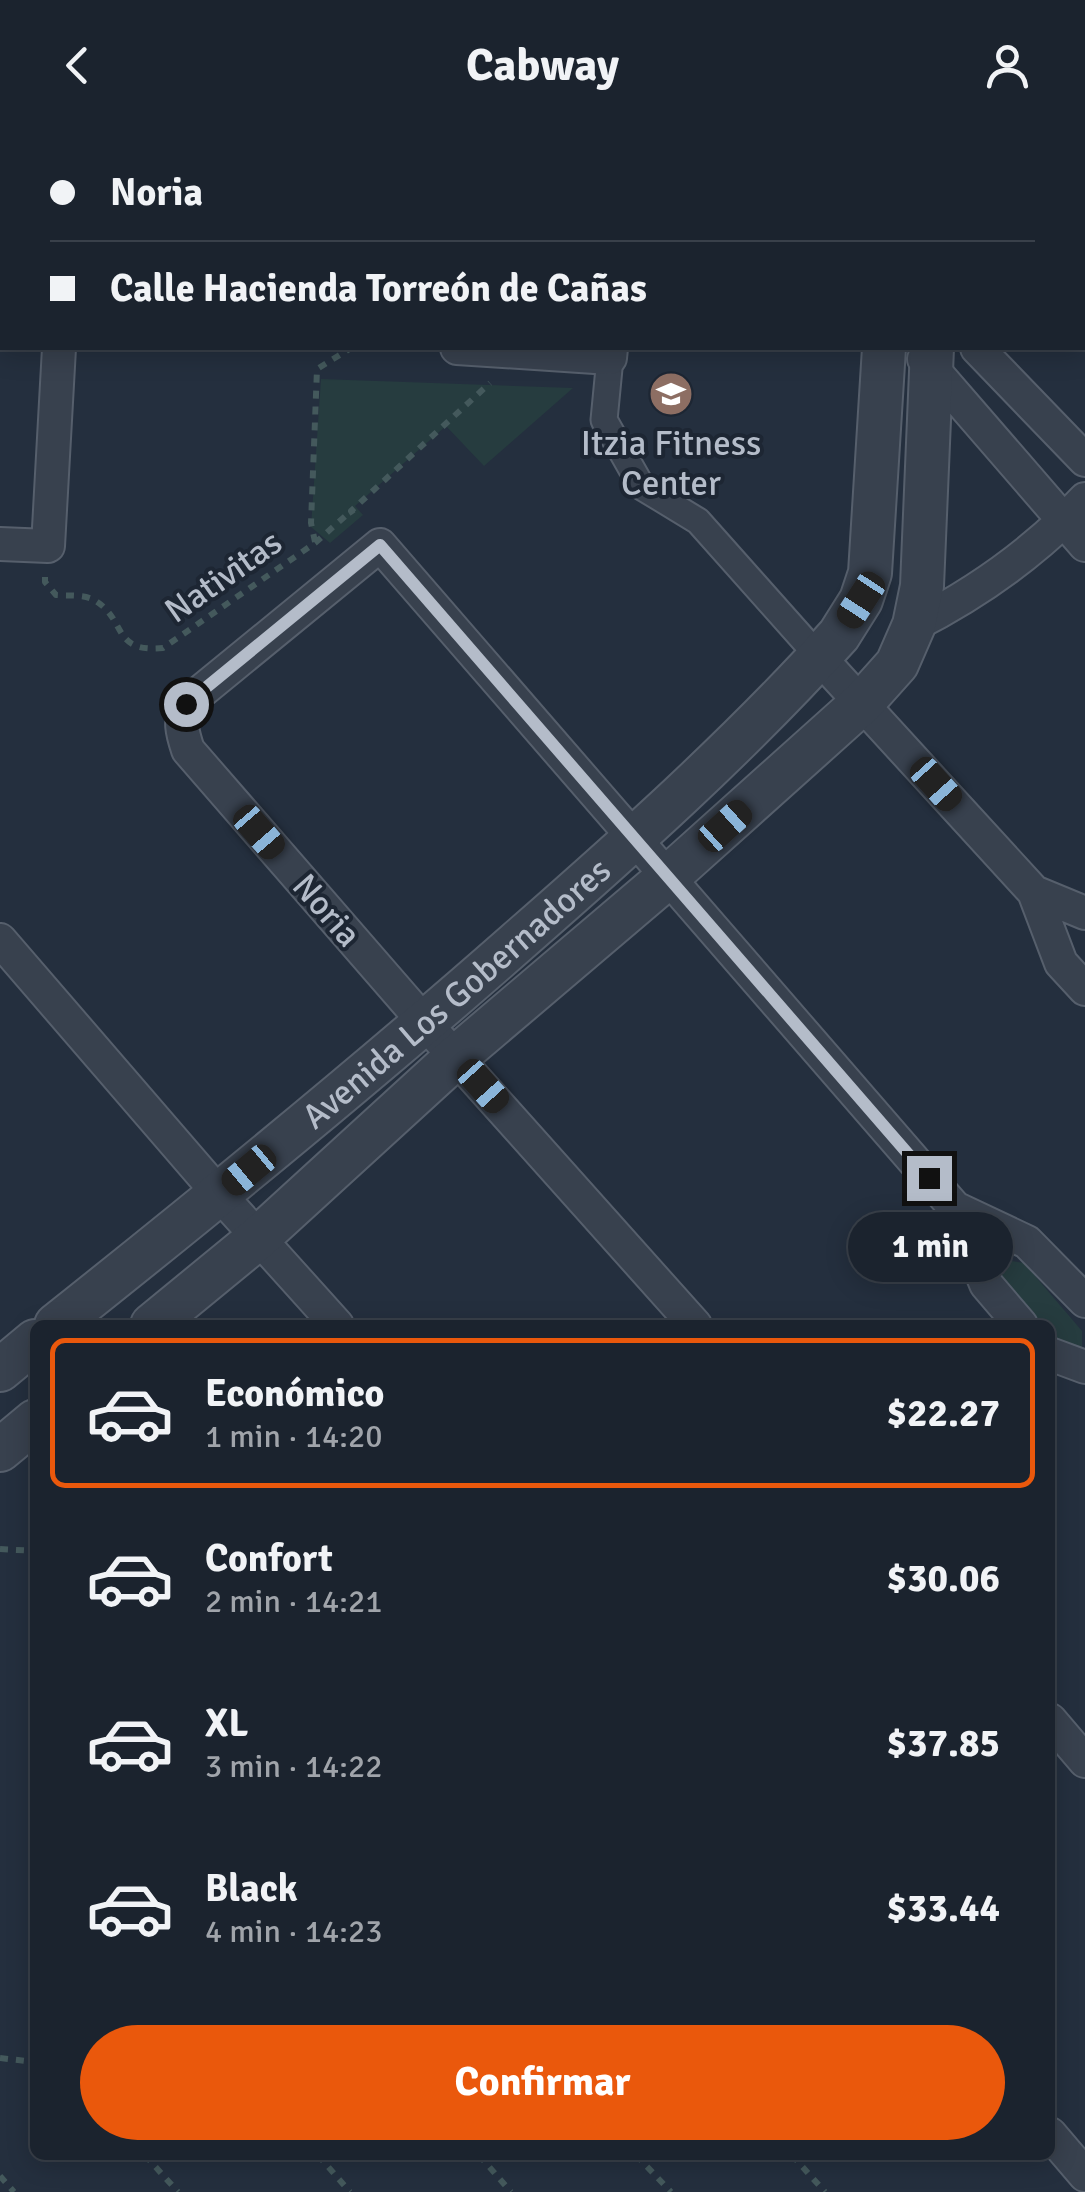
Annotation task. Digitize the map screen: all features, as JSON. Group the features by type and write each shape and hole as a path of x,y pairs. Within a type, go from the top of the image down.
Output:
{"street":[{"path":"0,544 48,546 59,350"},
{"path":"484,350 610,353 604,420 642,487 698,521 1034,892 1061,962 1085,989"},
{"name":"Avenida Los Gobernadores","path":"62,1320 220,1195 425,1023 635,838 839,635 861,600 870,573 884,350"},
{"path":"978,350 1085,460"},
{"path":"914,626 956,604 1078,522 926,354"},
{"name":"Avenida Los Gobernadores","path":"158,1320 258,1238 456,1057 669,876 863,702 897,664 914,626 922,586 926,354"},
{"path":"380,545 955,1208 986,1284 1017,1320"},
{"name":"Noria","path":"380,545 186,704 181,730 188,750 425,1023"},
{"path":"1034,892 1085,914"},
{"path":"0,940 332,1320"},
{"path":"425,1023 691,1320"},
{"path":"955,1208 1027,1242 1085,1301"},
{"path":"1055,1356 1085,1367"},
{"path":"0,1450 30,1425"},
{"path":"1055,1726 1085,1762"},
{"path":"1055,2140 1085,2175"}],"path":[{"path":"348,350 317,369 311,524 316,543 522,353"},
{"path":"351,511 380,545"},
{"name":"Nativitas","path":"48,546 44,582 56,596 96,601 127,643 146,650 163,648 316,543"},
{"path":"0,1549 30,1551"},
{"path":"0,2058 30,2061"},
{"path":"149,2160 178,2192"},
{"path":"322,2160 350,2192"},
{"path":"483,2160 512,2192"},
{"path":"641,2160 671,2192"},
{"path":"796,2160 825,2192"},
{"path":"0,2176 14,2192"}],"green space":[{"path":"321,379 573,388 484,466 446,426 355,506 363,515 330,543 311,527"},
{"path":"999,1259 1024,1263 1082,1331 1082,1355 1055,1345 1055,1320 1031,1320 999,1282"}],"place":[{"name":"Itzia Fitness Center","path":"671,394"}],"route":[{"path":"186,704 380,545 929,1178"}]}
